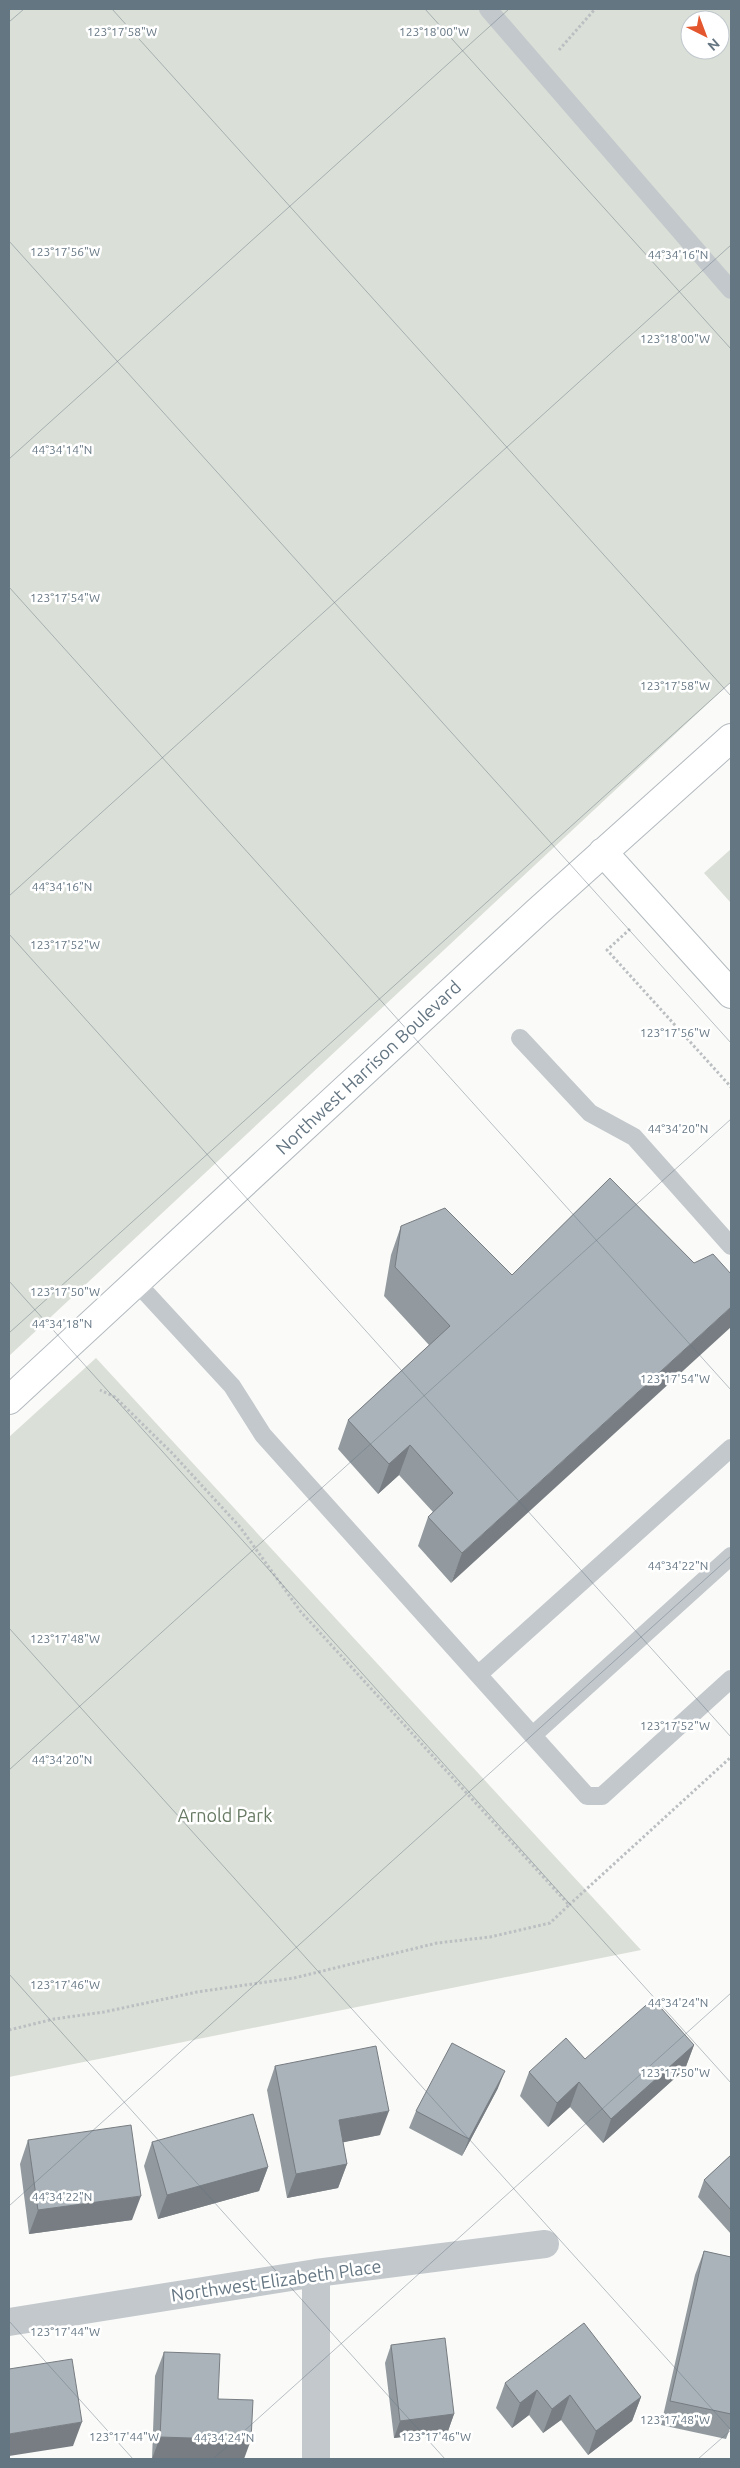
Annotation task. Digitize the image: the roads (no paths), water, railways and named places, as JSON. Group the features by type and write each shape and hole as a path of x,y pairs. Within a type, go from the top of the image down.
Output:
{"main road":[{"name":"Northwest Harrison Boulevard","path":"9,1400 603,852 731,738"},
{"path":"603,852 731,994"}],"street":[{"name":"Northwest Elizabeth Place","path":"9,2322 316,2273 545,2244"},
{"path":"316,2273 316,2459"}],"lane":[{"path":"488,9 731,290"},
{"path":"520,1038 590,1114 634,1137 731,1246"},
{"path":"136,1282 232,1386 263,1435 587,1796 602,1796 731,1679"},
{"path":"479,1674 731,1448"},
{"path":"533,1735 731,1556"}],"park label":[{"name":"Arnold Park","path":"225,1815"}]}
